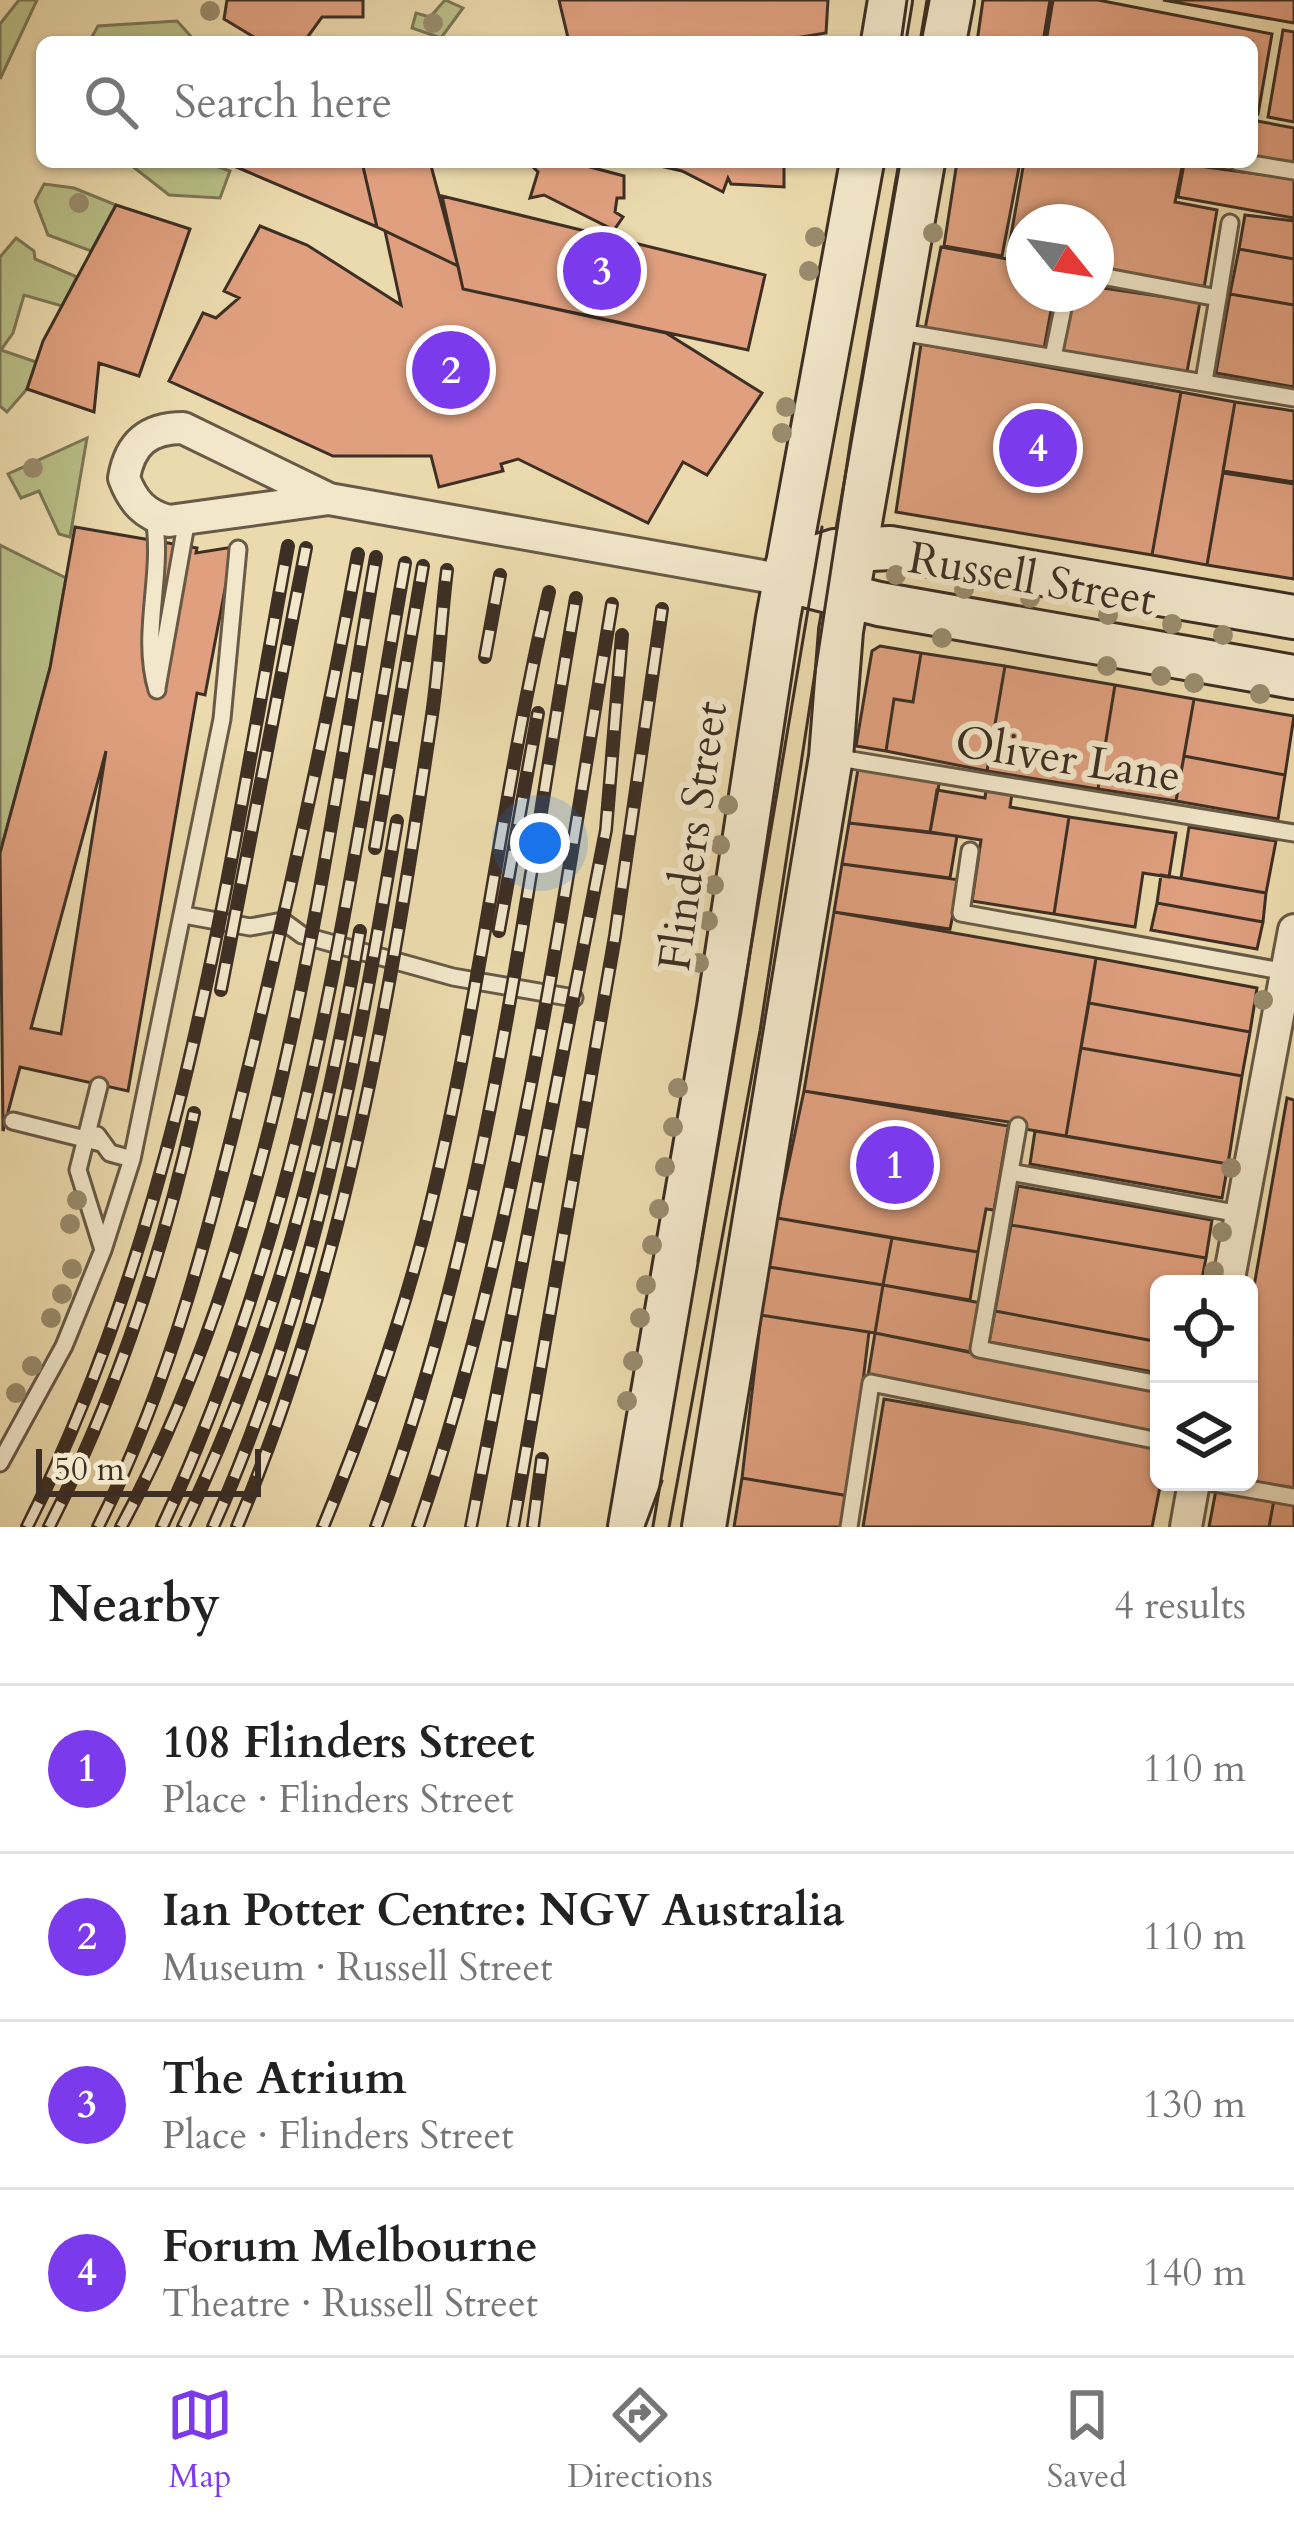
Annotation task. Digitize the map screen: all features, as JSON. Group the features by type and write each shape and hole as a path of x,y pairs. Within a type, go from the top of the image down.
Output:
{"main road":[{"path":"884,36 890,0"},
{"path":"945,36 952,0"},
{"name":"Flinders Street","path":"630,1527 776,572 861,168"},
{"path":"704,1527 830,757 855,549 922,168"},
{"name":"Russell Street","path":"776,572 855,549 931,555 1294,616"},
{"path":"922,611 931,555"},
{"name":"Russell Street","path":"776,572 848,596 1294,677"},
{"path":"1202,661 1211,602"}],"street":[{"name":"Russell Street","path":"329,499 187,519 154,517 131,498 124,478 138,441 158,428 183,428 329,499 776,572"},
{"path":"1230,1275 1291,972 1294,930"},
{"path":"1186,1527 1192,1491"}],"lane":[{"path":"1258,165 1294,171"},
{"path":"1204,381 1230,223"},
{"path":"1114,278 1218,298"},
{"path":"1053,357 1062,312"},
{"path":"893,331 1294,398"},
{"path":"154,517 159,555 147,650 157,690 187,519"},
{"path":"0,1463 46,1382 103,1250 132,1159 226,691 238,549"},
{"name":"Oliver Lane","path":"830,757 1294,833"},
{"path":"970,851 961,913 1291,972"},
{"path":"184,915 250,927 283,921 302,935 453,977 574,998"},
{"path":"99,1086 90,1122 93,1141 79,1178 103,1250"},
{"path":"13,1121 93,1141 132,1159"},
{"path":"1018,1126 979,1349 1154,1383"},
{"path":"1010,1172 1240,1214"},
{"path":"850,1527 872,1383 1150,1439"},
{"path":"1258,1491 1294,1497"}],"green space":[{"path":"19,0 37,0 0,79 0,24"},
{"path":"445,0 463,8 442,36 412,28 416,13 430,17"},
{"path":"177,21 191,36 92,36 98,26"},
{"path":"135,168 230,171 220,198 169,195"},
{"path":"44,184 74,188 116,205 91,251 48,235 35,201"},
{"path":"16,238 34,251 35,259 77,277 62,306 24,295 13,333 1,350 36,362 27,389 7,412 0,406 0,257"},
{"path":"87,438 70,537 59,534 39,491 21,498 8,474"},
{"path":"0,545 66,578 50,668 0,853"}],"building":[{"path":"227,0 363,0 363,17 322,17 308,36 252,36 224,19"},
{"path":"559,0 828,0 826,33 808,36 568,36"},
{"path":"983,0 1050,0 1044,36 978,36"},
{"path":"1053,0 1098,0 1272,34 1258,114 1258,36 1047,36"},
{"path":"1163,0 1294,0 1294,23"},
{"path":"1283,30 1294,32 1294,122 1268,117"},
{"path":"1258,121 1294,128 1294,163 1258,157"},
{"path":"239,168 363,168 377,227"},
{"path":"363,168 432,168 458,266 377,227"},
{"path":"534,168 594,168 624,176 624,198 617,198 615,212 623,217 614,230 544,195 530,198 538,172"},
{"path":"669,168 784,168 784,187 731,184 728,178 723,192"},
{"path":"956,168 1019,168 1012,204 1006,204 1002,256 944,246"},
{"path":"1023,168 1182,168 1175,202 1217,210 1204,288 1114,275 1114,204 1017,204"},
{"path":"1183,168 1294,179 1294,218 1178,197"},
{"path":"442,196 765,275 748,350 463,289"},
{"path":"116,205 190,229 139,376 99,363 94,412 27,389 43,341"},
{"path":"1245,215 1294,221 1294,259 1239,249"},
{"path":"260,226 307,245 401,305 385,231 458,266 463,289 666,333 762,393 707,475 683,462 648,523 518,459 501,464 503,471 439,487 431,456 333,456 169,381 203,313 216,318 239,298 224,291"},
{"path":"941,247 1006,259 1006,312 1051,312 1043,354 924,334"},
{"path":"1239,249 1294,259 1294,305 1230,294"},
{"path":"1114,290 1200,302 1186,377 1058,355 1066,312 1114,312"},
{"path":"1230,294 1294,305 1294,387 1216,373"},
{"path":"921,344 1181,392 1152,555 896,512"},
{"path":"1181,392 1235,402 1207,565 1152,555"},
{"path":"1235,402 1294,411 1294,482 1223,471"},
{"path":"1223,473 1294,484 1294,579 1207,565"},
{"path":"75,527 197,548 196,553 233,547 205,695 197,693 128,1091 20,1067 3,1131 0,853 50,668","holes":["106,751 61,1034 31,1028"]},
{"path":"880,646 921,653 913,702 894,699 886,751 856,746 872,651"},
{"path":"921,653 1005,666 987,771 886,751 894,699 913,702"},
{"path":"1005,666 1115,685 1098,789 987,771"},
{"path":"1115,685 1194,699 1176,801 1098,789"},
{"path":"1194,699 1294,716 1285,775 1184,756"},
{"path":"1184,756 1285,775 1278,819 1176,801"},
{"path":"858,769 940,779 930,832 849,823"},
{"path":"937,790 985,798 986,790 1012,794 1010,807 1069,817 1054,914 972,901 981,840 930,832"},
{"path":"1069,817 1176,833 1169,877 1143,873 1135,927 1054,914"},
{"path":"849,823 957,836 950,878 842,864"},
{"path":"1189,827 1276,841 1266,893 1181,878"},
{"path":"842,864 960,880 950,929 834,912"},
{"path":"1161,875 1266,893 1263,922 1157,903"},
{"path":"1157,903 1263,922 1257,949 1151,930"},
{"path":"834,912 1096,958 1066,1136 804,1091"},
{"path":"1096,958 1257,988 1250,1032 1089,1003"},
{"path":"1089,1003 1250,1032 1242,1076 1081,1048"},
{"path":"1081,1048 1242,1076 1228,1164 1066,1136"},
{"path":"804,1091 1009,1122 994,1210 986,1209 978,1252 777,1218"},
{"path":"1287,1098 1294,1100 1294,1488 1258,1482 1256,1275"},
{"path":"1035,1131 1228,1164 1222,1198 1030,1164"},
{"path":"1018,1186 1212,1220 1206,1258 1011,1225"},
{"path":"777,1218 892,1238 883,1285 769,1267"},
{"path":"1011,1225 1206,1258 1203,1275 1150,1275 1150,1340 995,1311"},
{"path":"892,1238 978,1252 970,1300 883,1285"},
{"path":"769,1267 883,1285 875,1333 761,1315"},
{"path":"883,1285 981,1303 971,1352 875,1333"},
{"path":"995,1311 1150,1340 1150,1371 989,1342"},
{"path":"761,1315 869,1332 849,1496 742,1478"},
{"path":"875,1333 1150,1389 1150,1432 868,1376"},
{"path":"884,1399 1150,1445 1150,1491 1159,1491 1152,1527 863,1527"},
{"path":"742,1478 849,1496 844,1527 734,1527"},
{"path":"1216,1491 1274,1500 1269,1527 1209,1527"},
{"path":"1274,1500 1294,1503 1294,1527 1269,1527"}],"tram line":[{"path":"902,36 907,0"},
{"path":"921,36 927,0"},
{"path":"669,1527 760,1031 851,438 898,168"},
{"path":"698,1261 822,527"},
{"path":"645,1527 662,1481"}],"railway":[{"path":"27,1527 80,1411 124,1292 161,1170 219,922 288,546"},
{"path":"221,990 306,548"},
{"path":"98,1527 169,1357 221,1180 294,872 358,554"},
{"path":"121,1527 176,1414 220,1296 257,1176 312,930 376,557"},
{"path":"162,1527 212,1409 254,1291 288,1172 341,933 405,563"},
{"path":"375,848 423,566"},
{"path":"237,1527 308,1330 360,1128 400,922 434,697 447,570"},
{"path":"485,657 500,575"},
{"path":"323,1527 384,1365 432,1199 549,592"},
{"path":"376,1527 415,1415 474,1185 519,950 576,598"},
{"path":"418,1527 484,1301 510,1186 555,953 612,604"},
{"path":"513,1527 615,936 662,609"},
{"path":"471,1527 606,830 622,635"},
{"path":"499,931 538,713"},
{"path":"213,1527 279,1356 305,1269 347,1091 397,821"},
{"path":"183,1527 270,1310 313,1160 360,931"},
{"path":"49,1527 135,1324 194,1113"},
{"path":"533,1527 542,1459"}],"place":[{"name":"The Atrium","path":"602,271"},
{"name":"Ian Potter Centre: NGV Australia","path":"451,370"},
{"name":"Forum Melbourne","path":"1038,448"},
{"name":"108 Flinders Street","path":"895,1165"}]}
